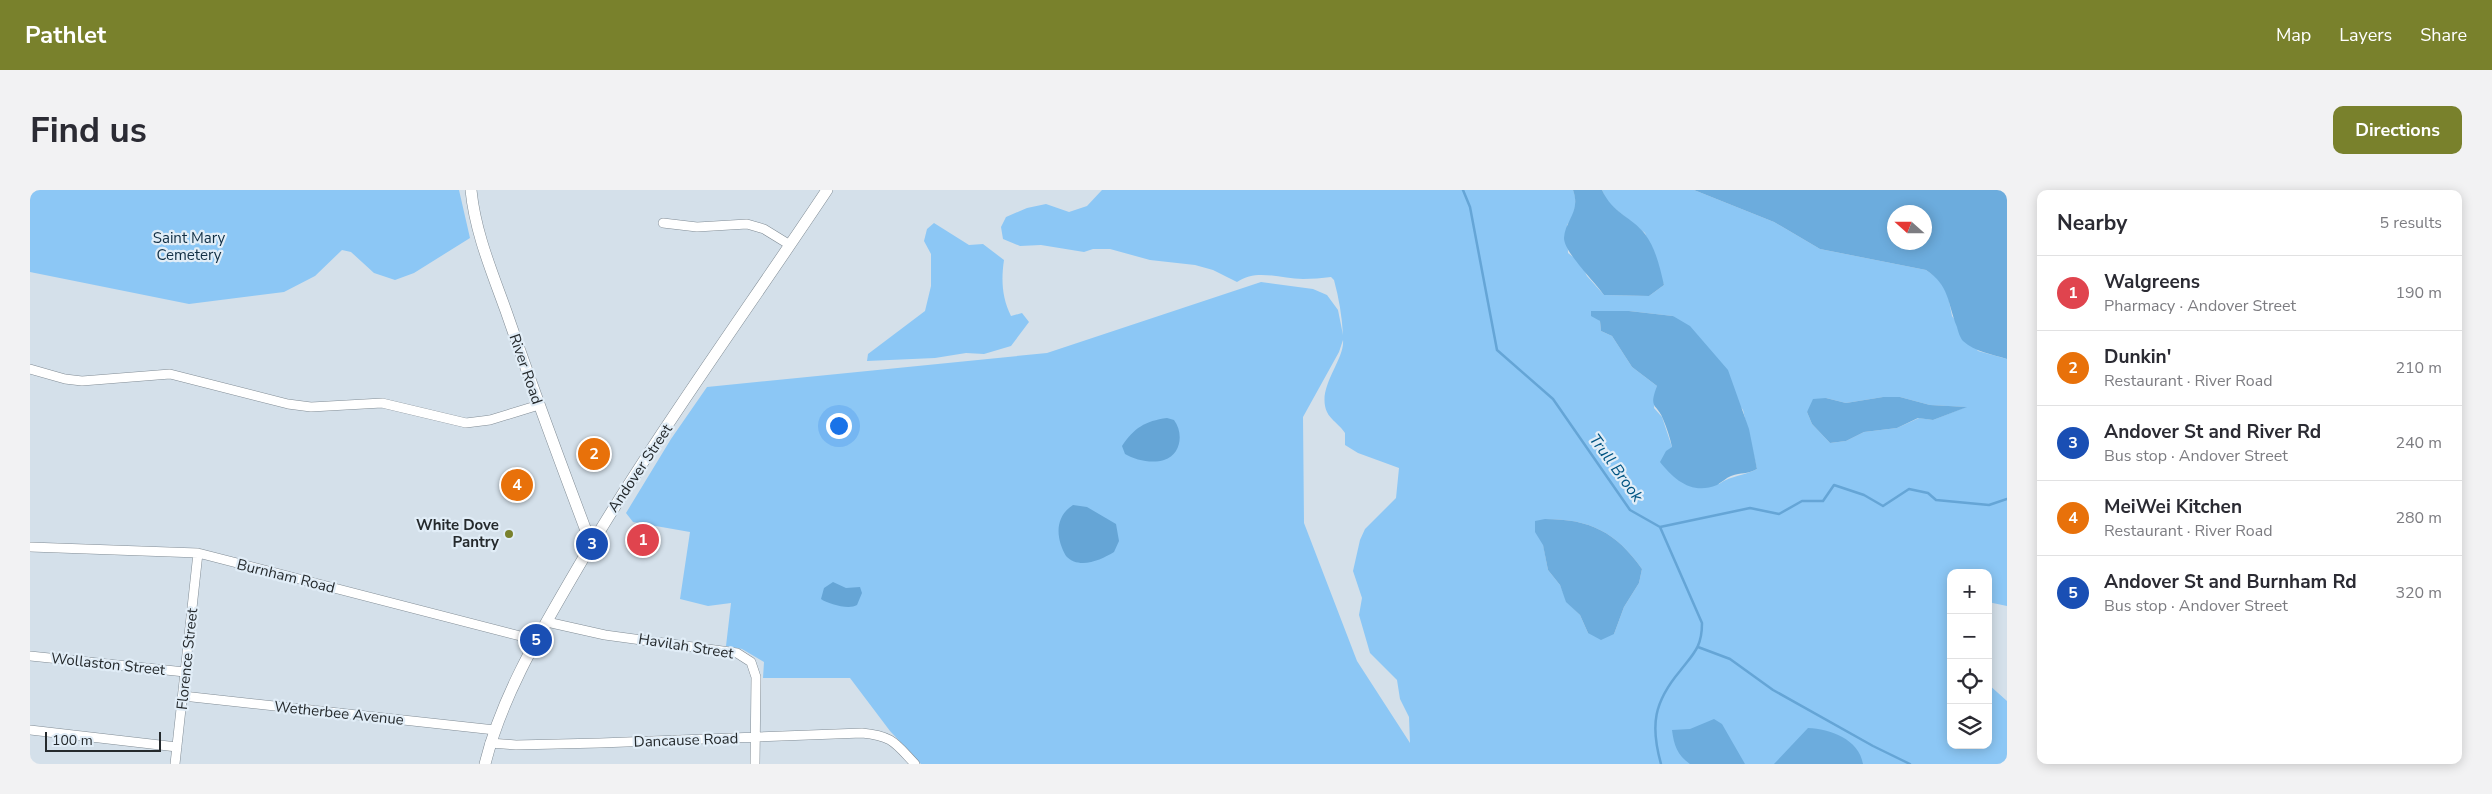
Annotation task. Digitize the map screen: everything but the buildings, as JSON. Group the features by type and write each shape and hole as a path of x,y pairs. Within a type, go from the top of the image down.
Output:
{"main road":[{"name":"River Road","path":"471,190 472,206 485,253 591,544"},
{"name":"Andover Street","path":"485,764 495,730 536,640 604,522 827,190"}],"street":[{"path":"662,223 696,227 748,224 764,229 790,245"},
{"path":"30,369 65,379 82,381 170,374 294,405 311,407 382,403 466,423 490,420 539,405"},
{"name":"Burnham Road","path":"30,547 198,553 536,640"},
{"name":"Florence Street","path":"175,764 198,553"},
{"name":"Havilah Street","path":"547,622 604,635 724,650 745,657 752,662 755,669 755,764"},
{"name":"Wollaston Street","path":"30,656 185,672"},
{"name":"Wetherbee Avenue","path":"183,696 495,730"},
{"path":"30,730 177,747"},
{"name":"Dancause Road","path":"490,743 516,745 591,743 862,733 882,735 895,743 915,764"}],"green space":[{"name":"Saint Mary Cemetery","path":"30,190 459,190 470,238 414,273 395,280 374,273 351,252 342,250 315,276 284,292 189,304 30,272"},
{"path":"1102,190 1573,190 1575,195 1574,213 1567,225 1568,253 1580,262 1587,276 1604,295 1649,296 1664,285 1645,233 1608,203 1602,190 1694,190 1774,222 1820,249 1926,270 1936,277 1947,291 1952,316 1978,351 2007,359 2007,606 1992,603 1992,569 1947,569 1947,749 1992,749 1992,688 2007,701 2007,764 921,764 890,731 850,678 763,678 764,662 742,649 726,646 731,603 708,606 680,599 690,532 633,522 626,513 671,439 707,387 1047,353 1261,282 1313,289 1327,295 1338,310 1343,335 1337,294 1334,280 1331,277 1294,279 1261,275 1245,278 1237,282 1213,270 1195,265 1150,260 1110,249 1093,249 1084,252 1041,245 1020,246 1003,239 1001,227 1006,217 1027,208 1046,204 1069,212 1087,206","holes":["1591,311 1629,311 1673,316 1743,410 1757,469 1719,484 1672,447 1662,417 1654,408 1657,386 1632,367 1612,336 1601,331 1600,321","1343,340 1340,356 1325,393 1327,412 1345,433 1345,445 1358,453 1399,468 1396,498 1365,529 1360,540 1353,571 1362,598 1359,615 1370,653 1397,680 1400,699 1409,717 1410,743 1357,661 1304,523 1303,417 1339,352","1883,397 1900,397 1930,405 1966,407 1933,420 1919,418 1897,428 1864,432 1846,441 1830,443 1812,424 1807,412 1826,398 1846,403","1545,519 1575,522 1601,530 1622,546 1642,569 1639,583 1624,607 1614,634 1588,633 1580,615 1567,602 1560,585 1548,570 1543,544"]},
{"path":"934,223 969,245 983,244 1004,260 1003,289 1008,309 1011,316 1022,313 1029,322 1011,346 984,354 966,353 935,358 867,361 868,354 925,311 931,286 931,254 924,241 927,229"}],"shaded area":[{"path":"1573,190 1602,190 1606,198 1617,210 1640,228 1655,252 1664,285 1649,296 1604,295 1574,259 1565,244 1565,232 1575,204"},
{"path":"1694,190 2007,190 2007,359 1978,350 1963,341 1944,288 1926,270 1820,249 1774,222"},
{"path":"1591,311 1629,311 1673,316 1690,326 1728,370 1749,429 1757,469 1731,476 1717,485 1708,488 1692,487 1672,475 1660,462 1666,451 1672,447 1661,414 1653,403 1657,386 1632,367 1612,336 1601,331 1600,321 1591,316"},
{"path":"1883,397 1900,397 1930,405 1967,407 1933,420 1918,418 1897,428 1864,432 1846,441 1830,443 1812,424 1807,412 1813,399 1826,398 1846,403"},
{"path":"1167,418 1174,420 1180,437 1177,449 1170,457 1159,461 1149,461 1139,460 1125,454 1122,446 1131,434 1146,423"},
{"path":"1073,505 1087,507 1116,524 1119,541 1114,552 1103,558 1083,563 1071,560 1066,556 1060,543 1059,529 1062,516"},
{"path":"1545,519 1575,522 1601,530 1622,546 1642,569 1639,583 1624,607 1614,634 1601,640 1588,633 1580,615 1566,602 1560,585 1548,570 1543,545 1535,532 1535,521"},
{"path":"833,582 846,588 860,587 862,593 857,605 849,607 839,606 821,599 824,588"},
{"path":"1714,719 1722,724 1745,764 1690,764 1679,753 1672,730 1690,729"},
{"path":"1808,728 1834,733 1850,742 1856,748 1863,764 1774,764"}],"waterway":[{"name":"Trull Brook","path":"1463,190 1470,207 1497,350 1553,399 1630,510 1660,527 1750,508 1779,514 1802,501 1823,501 1834,485 1864,495 1883,506 1909,489 1928,493 1936,500 1989,505 2007,499"},
{"path":"1660,527 1702,623 1699,644 1671,682 1657,714 1655,726 1661,764"},
{"path":"1698,647 1730,659 1773,690 1873,746 1910,764"}],"place":[{"name":"Dunkin'","path":"594,454"},
{"name":"MeiWei Kitchen","path":"517,485"},
{"name":"White Dove Pantry","path":"509,534"},
{"name":"Walgreens","path":"643,540"},
{"name":"Andover St and River Rd","path":"592,544"},
{"name":"Andover St and Burnham Rd","path":"536,640"}]}
